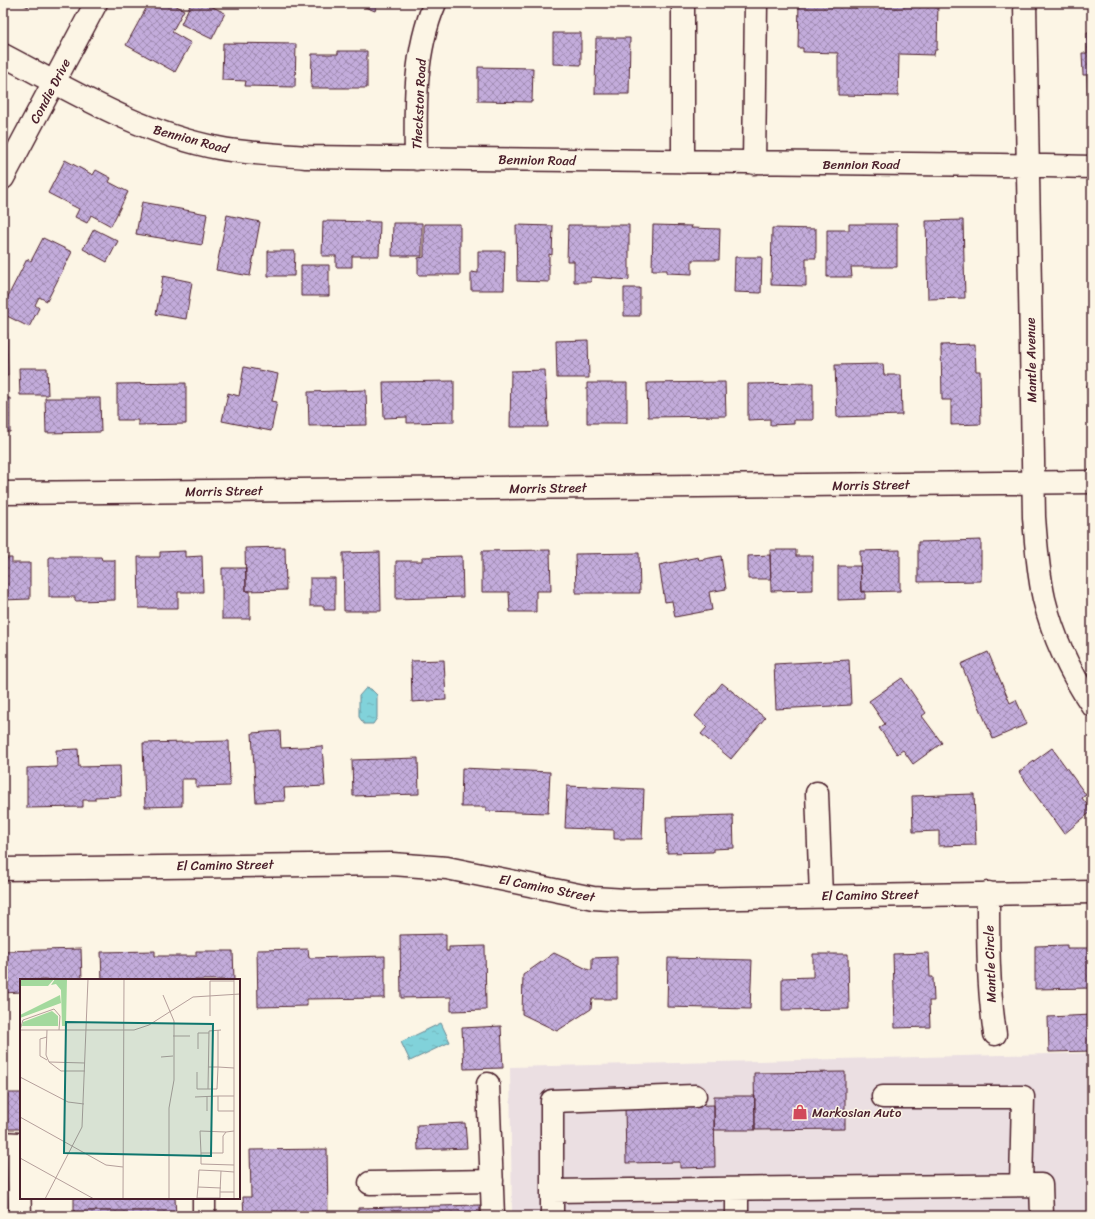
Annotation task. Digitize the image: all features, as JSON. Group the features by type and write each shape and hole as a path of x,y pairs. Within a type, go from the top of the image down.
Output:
{"street":[{"name":"Condie Drive","path":"3,178 96,3"},
{"name":"Theckston Road","path":"416,159 415,116 418,68 427,21 435,3"},
{"path":"683,3 683,162"},
{"path":"754,163 756,3"},
{"name":"Mantle Avenue","path":"1025,3 1033,483 1038,566 1044,599 1055,633 1080,688 1092,705"},
{"name":"Bennion Road","path":"3,55 132,122 174,136 218,148 306,157 1092,167"},
{"name":"Morris Street","path":"3,493 1092,482"},
{"path":"817,793 820,896"},
{"name":"El Camino Street","path":"3,869 392,864 447,868 593,898 626,900 1092,892"},
{"name":"Mantle Circle","path":"988,893 988,970 995,1034"},
{"path":"488,1084 493,1216"},
{"path":"552,1216 552,1101 696,1096"},
{"path":"883,1096 1023,1098 1021,1186"},
{"path":"14,1143 20,1216"},
{"path":"370,1183 492,1181"},
{"path":"552,1191 1041,1185 1042,1216"},
{"path":"737,1189 737,1216"},
{"path":"204,1199 204,1216"}],"shaded area":[{"name":"Markosian Auto","path":"1090,1053 1092,1216 512,1216 510,1067"}],"water":[{"path":"366,688 371,689 377,695 377,718 373,724 364,724 359,717 359,696"},
{"path":"441,1023 450,1042 410,1061 401,1042"}],"building":[{"path":"21,3 30,3 28,7"},
{"path":"149,3 171,3 184,10 172,32 191,43 175,72 126,45"},
{"path":"191,3 205,3 225,13 212,39 181,24"},
{"path":"355,3 378,3 375,11"},
{"path":"799,3 938,3 937,50 935,50 934,55 899,54 898,96 838,95 838,53 803,52 803,48 798,48"},
{"path":"553,33 581,33 581,65 553,64"},
{"path":"1087,33 1092,33 1092,101 1088,101 1087,75 1083,75 1082,53 1087,53"},
{"path":"596,38 630,38 629,94 595,94"},
{"path":"223,43 296,44 295,87 245,86 246,81 222,80"},
{"path":"338,51 367,51 367,88 311,88 312,54 338,54"},
{"path":"478,67 533,68 532,102 478,101"},
{"path":"65,160 93,175 96,170 111,178 109,182 128,192 111,226 91,215 87,223 75,217 79,209 48,193"},
{"path":"142,202 207,214 202,245 136,234"},
{"path":"227,215 260,222 250,276 216,270"},
{"path":"963,220 965,298 928,299 926,221"},
{"path":"323,221 380,222 379,256 352,256 352,267 336,267 336,256 322,256"},
{"path":"393,223 422,223 422,256 392,256"},
{"path":"424,224 460,224 460,275 418,275 418,258 424,257"},
{"path":"849,224 897,224 897,267 851,267 852,277 827,277 827,230 849,230"},
{"path":"516,225 553,226 552,255 549,254 549,282 517,281"},
{"path":"568,225 629,225 629,280 591,277 591,282 574,282 574,261 567,261"},
{"path":"653,225 692,226 691,228 720,229 719,260 692,260 692,274 667,273 667,270 652,270"},
{"path":"772,228 816,229 816,258 806,258 806,286 771,285"},
{"path":"94,229 118,241 107,262 83,249"},
{"path":"43,238 72,252 47,301 39,297 35,305 39,308 29,327 3,314 6,306 4,304 27,259 31,261"},
{"path":"268,251 295,251 294,276 268,276"},
{"path":"478,251 505,251 504,290 471,290 471,272 478,273"},
{"path":"735,257 762,257 761,293 734,292"},
{"path":"301,265 329,265 329,296 301,296"},
{"path":"163,276 192,282 186,319 156,314"},
{"path":"624,288 640,288 640,316 624,316"},
{"path":"1091,330 1092,330 1091,373"},
{"path":"3,333 7,333 8,376 3,376"},
{"path":"588,340 589,378 557,378 556,341"},
{"path":"975,344 976,371 980,371 981,424 951,425 951,400 942,400 941,345"},
{"path":"883,364 884,375 901,375 902,415 837,417 835,365"},
{"path":"244,367 278,374 272,401 277,402 271,431 222,421 228,393 239,396"},
{"path":"19,368 47,368 48,395 20,395"},
{"path":"545,370 548,427 510,427 511,371"},
{"path":"454,381 454,422 407,423 407,417 384,418 383,382"},
{"path":"725,382 726,416 648,417 647,383"},
{"path":"186,383 186,424 138,425 138,420 117,420 117,384"},
{"path":"587,383 627,383 627,423 587,423"},
{"path":"813,383 813,420 794,420 794,424 770,425 770,419 748,420 748,384"},
{"path":"1087,385 1092,385 1092,423 1088,423"},
{"path":"366,390 367,425 309,426 308,392"},
{"path":"3,398 10,398 10,432 3,432"},
{"path":"45,398 100,398 101,432 46,433"},
{"path":"981,540 981,581 918,582 918,542"},
{"path":"285,547 286,590 246,591 245,548"},
{"path":"550,550 551,591 536,591 536,612 510,612 509,592 482,592 482,551"},
{"path":"770,550 796,550 796,556 813,556 813,590 771,591"},
{"path":"900,550 900,591 861,592 860,551"},
{"path":"185,551 185,557 202,556 203,592 178,592 178,608 139,608 138,557 160,557 160,552"},
{"path":"380,552 381,611 344,611 343,553"},
{"path":"639,553 640,593 576,593 575,554"},
{"path":"770,555 771,579 748,579 748,556"},
{"path":"462,556 463,597 396,599 396,561 422,561 422,557"},
{"path":"721,556 726,589 709,592 712,610 675,617 672,601 665,602 659,565 698,557 699,560"},
{"path":"49,557 101,557 102,560 115,560 115,600 75,601 75,597 49,597"},
{"path":"3,558 12,558 12,563 30,563 30,599 3,600"},
{"path":"838,566 860,566 861,592 865,591 865,599 838,600"},
{"path":"222,568 246,568 246,591 250,591 250,619 222,619"},
{"path":"310,578 335,578 335,610 324,610 324,606 310,606"},
{"path":"988,652 1010,703 1016,700 1027,724 993,739 961,664"},
{"path":"444,660 446,700 412,702 411,661"},
{"path":"849,660 851,705 776,709 774,664"},
{"path":"902,678 926,713 922,716 942,743 913,764 903,750 897,754 879,728 885,724 869,701"},
{"path":"722,683 765,718 731,759 701,734 707,727 695,716"},
{"path":"280,731 281,748 322,746 325,786 284,788 285,801 256,802 252,733"},
{"path":"229,741 230,786 196,787 196,779 182,779 182,806 145,807 143,743"},
{"path":"1052,748 1086,795 1082,798 1092,811 1064,834 1019,772"},
{"path":"78,749 79,767 120,766 121,796 95,797 95,800 83,800 83,807 27,808 27,768 57,767 56,750"},
{"path":"418,758 419,794 353,796 352,760"},
{"path":"462,768 550,772 548,813 486,811 486,807 461,807"},
{"path":"567,786 644,789 642,839 614,839 614,830 565,828"},
{"path":"974,794 976,845 939,846 939,831 913,832 912,796"},
{"path":"733,815 734,848 713,849 713,852 667,853 666,817"},
{"path":"446,934 446,951 449,951 449,947 485,946 486,1010 451,1011 451,997 401,998 400,935"},
{"path":"1067,945 1067,948 1092,948 1092,988 1035,989 1035,946"},
{"path":"81,949 82,979 20,979 20,992 3,993 3,951"},
{"path":"308,949 309,958 385,956 385,998 307,999 307,1006 258,1007 257,950"},
{"path":"155,951 155,956 196,956 196,951 233,951 234,979 102,979 101,952"},
{"path":"554,953 589,970 592,970 592,958 617,957 617,999 592,999 591,1009 557,1031 522,1014 523,975"},
{"path":"929,953 930,977 933,977 934,1001 929,1001 930,1027 895,1028 893,954"},
{"path":"813,954 848,954 849,1009 782,1010 782,978 813,977"},
{"path":"668,958 752,960 750,1009 667,1007"},
{"path":"1092,1015 1092,1051 1049,1052 1048,1017"},
{"path":"501,1026 503,1068 464,1069 462,1028"},
{"name":"Markosian Auto","path":"845,1072 845,1129 755,1130 754,1073"},
{"path":"3,1093 20,1093 20,1129 3,1129"},
{"path":"714,1096 755,1096 755,1130 714,1130"},
{"path":"714,1105 715,1167 680,1168 680,1162 626,1163 625,1107"},
{"path":"465,1123 467,1148 418,1150 417,1125"},
{"path":"327,1149 328,1216 244,1216 243,1197 251,1197 250,1150"},
{"path":"74,1199 175,1199 176,1216 74,1216"},
{"path":"480,1205 480,1216 358,1216 358,1208"}],"place":[{"name":"Markosian Auto","path":"800,1112"}]}
